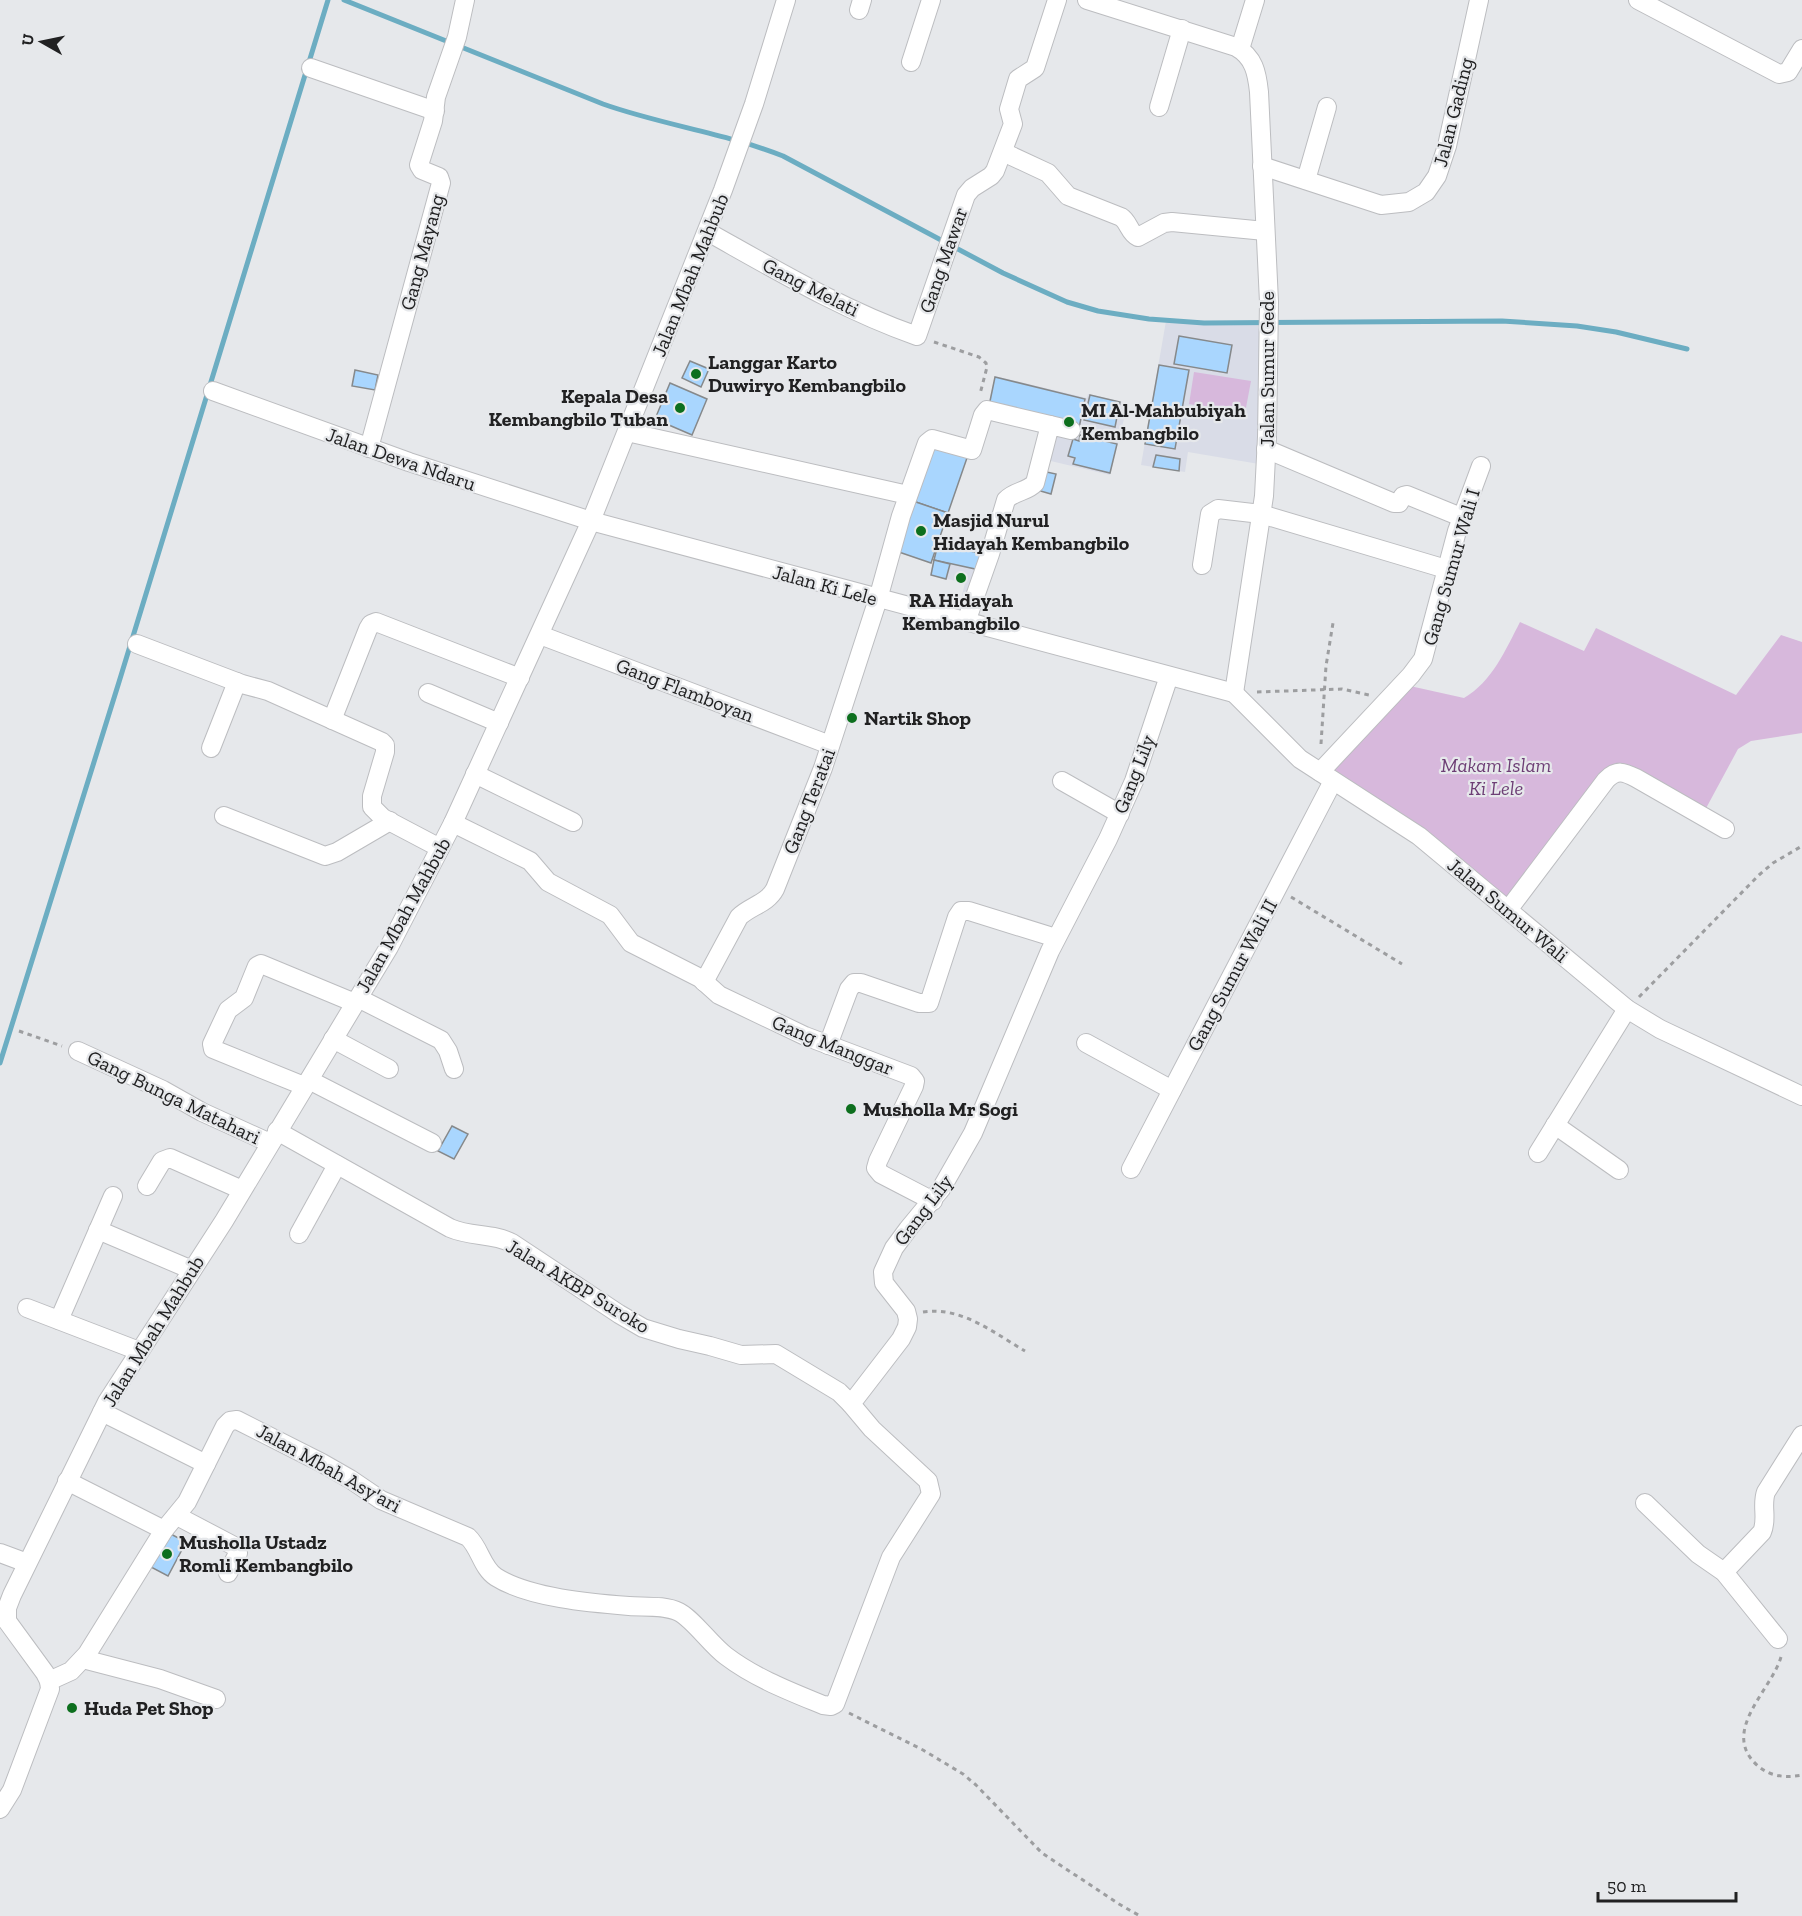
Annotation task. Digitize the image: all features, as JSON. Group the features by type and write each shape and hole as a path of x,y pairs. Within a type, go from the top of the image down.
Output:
{"street":[{"name":"Gang Mayang","path":"369,448 441,183 439,177 419,167 435,111 436,97 454,46 465,0"},
{"name":"Jalan Mbah Mahbub","path":"49,1681 7,1621 7,1608 102,1412 307,1083 388,947 453,823 591,521 708,232 744,134 786,0"},
{"path":"911,62 932,0"},
{"name":"Gang Mawar","path":"917,336 966,195 969,190 993,174 1013,124 1009,109 1017,82 1020,76 1035,68 1057,0"},
{"path":"1087,0 1240,49 1255,0"},
{"name":"Jalan Gading","path":"1262,166 1381,205 1408,202 1420,196 1430,188 1437,176 1447,146 1479,0"},
{"path":"1638,0 1779,74 1788,72 1802,49"},
{"path":"1159,108 1182,29"},
{"name":"Jalan Sumur Gede","path":"1234,693 1261,514 1266,449 1269,323 1257,78 1252,60 1240,49"},
{"path":"311,68 435,111"},
{"path":"1306,180 1327,107"},
{"path":"1003,152 1048,173 1068,196 1126,220 1132,233 1138,237 1161,224 1172,222 1265,231"},
{"name":"Gang Melati","path":"708,232 832,300 917,336"},
{"name":"Jalan Dewa Ndaru","path":"213,391 484,488 591,521"},
{"path":"986,410 1071,430"},
{"name":"Gang Teratai","path":"704,982 739,917 765,901 775,889 818,784 878,599 908,495 929,440 972,450 986,410"},
{"path":"966,622 988,560 1004,502 1009,496 1035,483 1050,425"},
{"path":"627,432 908,495"},
{"path":"1266,449 1394,503 1399,503 1402,496 1406,495 1461,517"},
{"name":"Gang Sumur Wali I","path":"1327,777 1386,702 1417,668 1425,654 1461,517 1481,466"},
{"path":"1202,566 1210,518 1214,511 1221,509 1261,514 1446,569"},
{"name":"Jalan Ki Lele","path":"591,521 1234,693"},
{"path":"332,720 368,629 376,622 520,678"},
{"name":"Gang Flamboyan","path":"540,635 830,745"},
{"path":"136,644 237,682 268,691 382,742 385,745 385,752 371,804 377,814 440,848"},
{"name":"Gang Lily","path":"908,1315 886,1287 883,1272 888,1258 900,1238 933,1201 948,1180 973,1133 1056,938 1120,814 1138,773 1169,676"},
{"path":"211,748 237,682"},
{"path":"428,693 499,723"},
{"name":"Jalan Sumur Wali","path":"1234,693 1300,759 1419,836 1627,1009 1660,1029 1802,1096"},
{"path":"1508,910 1606,780 1616,772 1629,775 1725,830"},
{"path":"475,774 573,822"},
{"name":"Gang Sumur Wali II","path":"1131,1169 1277,889 1327,777"},
{"path":"1062,781 1120,814"},
{"path":"224,816 325,856 390,821"},
{"name":"Gang Manggar","path":"453,823 532,862 546,880 612,917 631,943 704,982 713,992 828,1045 907,1074 914,1080 914,1086 876,1168 881,1174 933,1201"},
{"path":"828,1045 849,989 854,983 861,983 919,1003 929,1003 961,911 969,911 1056,938"},
{"path":"432,1143 307,1083 216,1052 212,1046 228,1011 243,1000 258,966 264,964 356,1000 441,1040 454,1069"},
{"path":"1538,1153 1627,1009"},
{"path":"333,1039 388,1069"},
{"path":"1086,1043 1172,1090"},
{"name":"Gang Bunga Matahari","path":"78,1051 163,1090 202,1112 273,1137"},
{"path":"1555,1125 1619,1170"},
{"name":"Jalan AKBP Suroko","path":"273,1137 337,1165 455,1231 498,1238 512,1243 643,1328 741,1355 776,1354 839,1392 851,1404"},
{"path":"147,1186 162,1161 170,1158 242,1190"},
{"path":"299,1234 337,1165"},
{"path":"58,1320 113,1196"},
{"path":"98,1230 192,1270"},
{"path":"27,1308 139,1351"},
{"path":"833,1705 839,1696 891,1557 930,1498 932,1490 928,1481 872,1429 851,1404 901,1339 907,1327 908,1315"},
{"path":"102,1412 206,1464"},
{"name":"Jalan Mbah Asy'ari","path":"49,1681 71,1671 83,1659 164,1530 187,1502 225,1426 230,1421 239,1420 322,1462 381,1500 468,1537 476,1545 489,1570 503,1580 532,1591 571,1600 679,1612 714,1647 738,1665 780,1688 823,1705 833,1705"},
{"path":"1724,1572 1762,1532 1765,1524 1764,1497 1802,1435"},
{"path":"67,1481 164,1530"},
{"path":"1645,1503 1698,1554 1724,1572 1778,1639"},
{"path":"177,1516 236,1546 238,1553 228,1574"},
{"path":"0,1553 27,1563"},
{"path":"83,1659 160,1679 216,1700"},
{"path":"0,1809 8,1798 47,1700 49,1681"}],"path":[{"path":"917,336 985,361 987,367 978,402 986,410"},
{"path":"1327,777 1324,689 1333,622"},
{"path":"1234,693 1324,689 1351,691 1386,702"},
{"path":"1627,1009 1759,875 1773,863 1802,846"},
{"path":"1277,889 1402,964"},
{"path":"19,1031 78,1051"},
{"path":"908,1315 941,1310 961,1315 1025,1351"},
{"path":"1778,1639 1781,1647 1780,1660 1772,1679 1748,1714 1744,1739 1751,1758 1762,1769 1783,1777 1791,1778 1802,1775"},
{"path":"833,1705 923,1750 963,1774 1042,1853 1140,1916"}],"shaded area":[{"path":"1166,321 1262,324 1259,464 1188,452 1185,472 1141,465"},
{"name":"MI Al-Mahbubiyah Kembangbilo","path":"995,376 1087,398 1088,394 1128,403 1110,475 1038,458 1044,429 986,415"},
{"name":"RA Hidayah Kembangbilo","path":"938,543 987,554 964,617 957,615 965,583 930,575"}],"green space":[{"path":"1194,372 1251,381 1245,413 1189,404"},
{"name":"Makam Islam Ki Lele","path":"1520,622 1584,651 1596,628 1736,695 1781,635 1802,642 1802,733 1751,741 1738,749 1704,812 1625,768 1509,900 1419,825 1332,771 1410,686 1464,698 1474,691 1497,664"}],"building":[{"path":"1179,336 1232,345 1227,373 1174,364"},
{"name":"Langgar Karto Duwiryo Kembangbilo","path":"690,361 709,369 701,387 682,378"},
{"path":"1159,365 1189,370 1175,449 1145,444"},
{"path":"355,370 378,375 375,390 352,386"},
{"path":"995,377 1085,399 1079,428 989,406"},
{"path":"670,383 707,399 692,435 655,419"},
{"path":"1090,395 1120,402 1115,427 1084,420"},
{"path":"1080,435 1117,444 1110,473 1073,464 1075,458 1068,456 1073,439 1079,441"},
{"path":"930,442 968,455 948,513 910,500"},
{"path":"1156,455 1180,459 1179,471 1153,467"},
{"path":"1042,471 1056,474 1051,494 1037,490"},
{"name":"Masjid Nurul Hidayah Kembangbilo","path":"910,500 948,513 931,563 893,550"},
{"path":"938,544 984,554 980,570 934,560"},
{"path":"934,560 950,564 946,579 931,575"},
{"path":"452,1126 468,1134 454,1159 438,1151"},
{"name":"Musholla Ustadz Romli Kembangbilo","path":"167,1532 186,1542 168,1576 149,1566"}],"waterway":[{"path":"0,1063 328,0"},
{"path":"344,0 603,104 739,141 783,156 1003,273 1067,302 1098,311 1149,319 1204,323 1502,321 1577,326 1616,332 1687,349"}],"place":[{"name":"Langgar Karto Duwiryo Kembangbilo","path":"696,374"},
{"name":"Kepala Desa Kembangbilo Tuban","path":"680,408"},
{"name":"MI Al-Mahbubiyah Kembangbilo","path":"1069,422"},
{"name":"Masjid Nurul Hidayah Kembangbilo","path":"921,531"},
{"name":"RA Hidayah Kembangbilo","path":"961,578"},
{"name":"Nartik Shop","path":"852,718"},
{"name":"Musholla Mr Sogi","path":"851,1109"},
{"name":"Musholla Ustadz Romli Kembangbilo","path":"167,1554"},
{"name":"Huda Pet Shop","path":"72,1708"}]}
